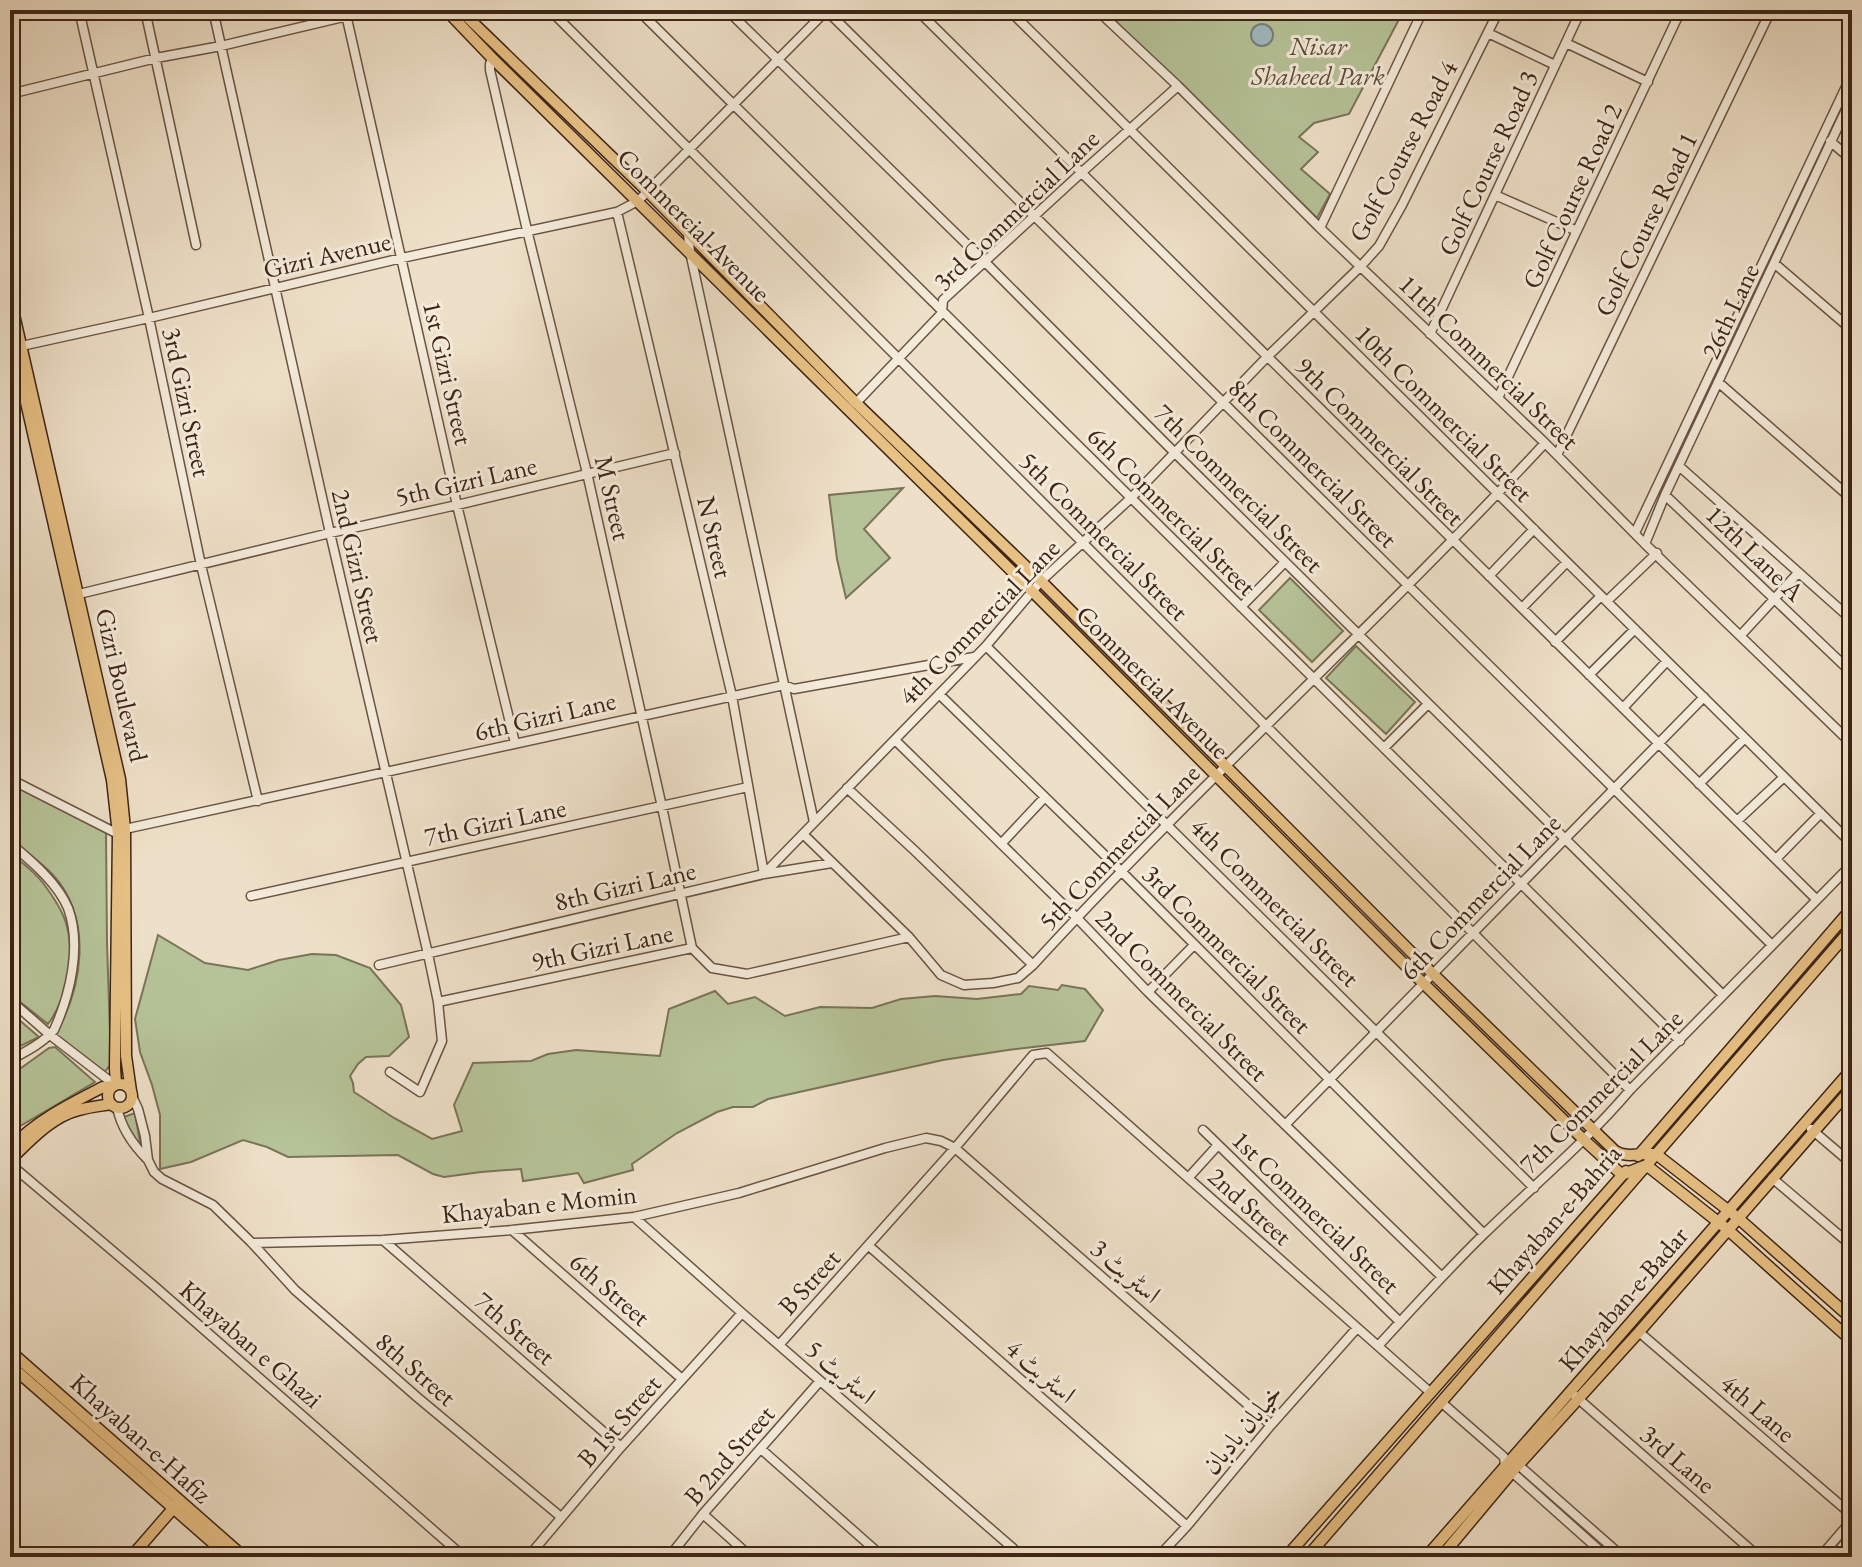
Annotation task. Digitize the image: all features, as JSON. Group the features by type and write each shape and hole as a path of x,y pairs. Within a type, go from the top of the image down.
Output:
{"main road":[{"name":"Commercial Avenue","path":"446,10 1424,984 1583,1139 1624,1174"},
{"name":"Commercial Avenue","path":"460,10 646,190 856,403 1041,581 1433,974 1619,1154 1656,1154"},
{"name":"Gizri Boulevard","path":"10,297 15,348 122,832 115,1085"},
{"name":"Gizri Boulevard","path":"10,332 79,594 120,779 126,1056 131,1093"},
{"name":"Khayaban-e-Bahria","path":"1286,1557 1624,1174 1852,908"},
{"name":"Khayaban-e-Bahria","path":"1307,1557 1852,928"},
{"name":"Khayaban-e-Badar","path":"1574,1395 1639,1332 1722,1226 1729,1210 1852,1069"},
{"path":"114,1106 108,1094 115,1085"},
{"path":"10,1148 42,1119 103,1087 125,1085 131,1093 126,1106 78,1110 58,1118 10,1162"},
{"name":"Khayaban-e-Badar","path":"1426,1557 1722,1226 1738,1218 1852,1088"},
{"path":"1669,1138 1670,1165"},
{"path":"1656,1154 1729,1210 1852,1319"},
{"path":"1624,1174 1647,1166 1722,1226 1852,1341"},
{"path":"1532,1278 1542,1287"},
{"name":"Khayaban-e-Hafiz","path":"10,1351 229,1557"},
{"path":"10,1365 176,1505 131,1557"},
{"name":"Khayaban-e-Badar","path":"1441,1557 1510,1464"},
{"name":"Khayaban-e-Hafiz","path":"176,1505 244,1557"}],"street":[{"name":"3rd Gizri Street","path":"79,10 201,565 258,801"},
{"path":"145,10 196,245"},
{"name":"2nd Gizri Street","path":"213,10 438,1002 442,1041 420,1092 390,1072"},
{"path":"10,94 373,10"},
{"name":"5th Commercial Street","path":"550,10 1630,1090"},
{"name":"6th Commercial Street","path":"638,10 1680,1041"},
{"name":"7th Commercial Street","path":"727,10 1723,995"},
{"name":"Gizri Avenue","path":"15,348 402,258 617,212 638,201 826,10"},
{"name":"8th Commercial Street","path":"826,10 1772,945"},
{"name":"9th Commercial Street","path":"917,10 1816,899"},
{"name":"10th Commercial Street","path":"1009,10 1852,844"},
{"name":"11th Commercial Street","path":"1097,10 1852,744"},
{"path":"1320,228 1423,10"},
{"name":"Golf Course Road 4","path":"1361,266 1379,246 1402,205 1499,10"},
{"name":"Golf Course Road 3","path":"1430,334 1581,10"},
{"name":"Golf Course Road 2","path":"1498,398 1681,10"},
{"name":"Golf Course Road 1","path":"1557,455 1771,10"},
{"path":"1845,10 1852,13"},
{"name":"1st Gizri Street","path":"346,14 457,505 515,743"},
{"path":"1488,33 1555,65"},
{"path":"1566,43 1648,82"},
{"name":"M Street","path":"492,58 490,70 587,473 692,948"},
{"path":"1635,533 1852,74"},
{"name":"3rd Commercial Lane","path":"856,403 942,313 943,300 1178,86"},
{"name":"26th Lane","path":"1645,544 1665,495 1852,97"},
{"path":"1823,137 1852,160"},
{"path":"1495,195 1577,231"},
{"name":"N Street","path":"617,212 732,696 764,874"},
{"path":"688,234 814,822"},
{"path":"1774,263 1852,330"},
{"name":"4th Commercial Lane","path":"764,874 986,646 1041,581 1131,498 1267,357 1361,266"},
{"path":"1718,382 1852,499"},
{"name":"5th Commercial Lane","path":"803,834 909,937 941,975 964,985 1018,978 1225,766 1409,586 1545,443"},
{"name":"5th Gizri Lane","path":"79,594 675,453"},
{"path":"1679,466 1852,620"},
{"name":"12th Lane A","path":"1665,495 1852,673"},
{"path":"1489,576 1534,529"},
{"path":"1555,642 1657,553"},
{"path":"1241,607 1285,562"},
{"path":"1522,608 1567,562"},
{"path":"1741,635 1798,573"},
{"path":"1589,675 1635,629"},
{"name":"4th Commercial Street","path":"986,646 1534,1188"},
{"name":"6th Gizri Lane","path":"122,832 641,714 784,685 794,689 975,657"},
{"path":"1623,708 1667,661"},
{"name":"3rd Commercial Street","path":"939,694 1484,1234"},
{"name":"6th Commercial Lane","path":"1285,1125 1704,697"},
{"path":"1384,748 1428,704"},
{"path":"1699,784 1745,738"},
{"name":"2nd Commercial Street","path":"895,740 1148,992 1442,1277"},
{"path":"1737,821 1784,777"},
{"path":"10,779 122,832"},
{"name":"7th Gizri Lane","path":"251,896 748,787"},
{"path":"847,788 1033,965"},
{"path":"1001,844 1045,797"},
{"path":"1776,859 1821,813"},
{"path":"10,843 59,893 68,909 74,950 70,985 60,1018 50,1035 10,1060"},
{"name":"8th Gizri Lane","path":"379,965 764,874 832,863"},
{"name":"7th Commercial Lane","path":"1378,1346 1484,1234 1593,1129 1852,864"},
{"name":"9th Gizri Lane","path":"438,1002 692,948 712,968 747,974 909,937"},
{"path":"1148,992 1194,945"},
{"path":"10,1000 115,1085"},
{"name":"2nd Street","path":"955,1148 1033,1055 1042,1052 1053,1056 1431,1393"},
{"path":"131,1093 145,1136 148,1160"},
{"path":"114,1106 127,1133 154,1172 213,1205 252,1243"},
{"path":"1805,1122 1852,1164"},
{"name":"1st Commercial Street","path":"1203,1130 1400,1322"},
{"name":"Khayaban e Momin","path":"252,1243 383,1240 634,1217 739,1193 926,1138 955,1148"},
{"path":"1189,1177 1218,1145"},
{"name":"B Street","path":"779,1345 955,1148"},
{"name":"اسٹریٹ 3","path":"955,1148 1271,1425"},
{"name":"Khayaban e Ghazi","path":"10,1162 464,1557"},
{"path":"1772,1178 1852,1246"},
{"name":"اسٹریٹ 5","path":"634,1217 1023,1557"},
{"name":"6th Street","path":"512,1230 682,1379"},
{"name":"7th Street","path":"383,1240 621,1447"},
{"name":"8th Street","path":"252,1243 295,1290 561,1517"},
{"name":"اسٹریٹ 4","path":"869,1246 1187,1526"},
{"name":"B 1st Street","path":"528,1557 621,1447 742,1313"},
{"name":"خیابان بادبان","path":"1158,1557 1357,1328"},
{"name":"4th Lane","path":"1639,1332 1852,1518"},
{"name":"B 2nd Street","path":"669,1557 820,1381"},
{"name":"3rd Lane","path":"1574,1395 1759,1557"},
{"path":"1441,1402 1607,1557"},
{"path":"761,1449 883,1557"},
{"path":"1510,1464 1623,1557"},
{"path":"703,1514 751,1557"},
{"path":"1820,1557 1852,1518"},
{"path":"1833,1557 1852,1535"},
{"path":"10,1551 17,1557"}],"green space":[{"name":"Nisar Shaheed Park","path":"1104,10 1404,10 1349,114 1314,123 1299,137 1318,152 1301,169 1330,194 1317,218"},
{"path":"903,488 864,529 890,558 846,598 837,559 829,495"},
{"path":"1290,578 1343,631 1312,662 1259,610"},
{"path":"1356,646 1415,702 1386,734 1326,678"},
{"path":"10,781 106,833 111,1064 103,1074 55,1035 65,1016 77,975 79,932 66,893 53,875 10,837"},
{"path":"10,853 43,883 54,898 67,927 70,951 67,978 60,1003 48,1024 10,994"},
{"path":"158,935 205,963 248,970 312,954 336,955 370,968 401,1005 409,1037 389,1056 366,1057 358,1064 350,1076 354,1092 432,1139 462,1131 454,1105 473,1063 531,1061 548,1054 576,1050 660,1056 669,1009 715,991 728,1004 755,997 785,1016 820,1007 872,1008 901,999 935,996 977,999 1021,994 1029,986 1058,990 1062,985 1085,989 1103,1010 1085,1041 943,1060 768,1099 753,1107 733,1107 717,1112 677,1133 632,1164 633,1170 584,1183 578,1173 523,1181 521,1169 444,1177 398,1155 288,1157 243,1140 191,1162 160,1169 160,1115 140,1052 135,1019"},
{"path":"10,1012 39,1037 10,1051"},
{"path":"55,1047 95,1082 10,1132 10,1076 49,1048"},
{"path":"135,1113 141,1148 121,1118"}],"water":[{"path":"1262,24 1270,27 1273,35 1270,43 1262,46 1254,43 1251,35 1254,27"}]}
